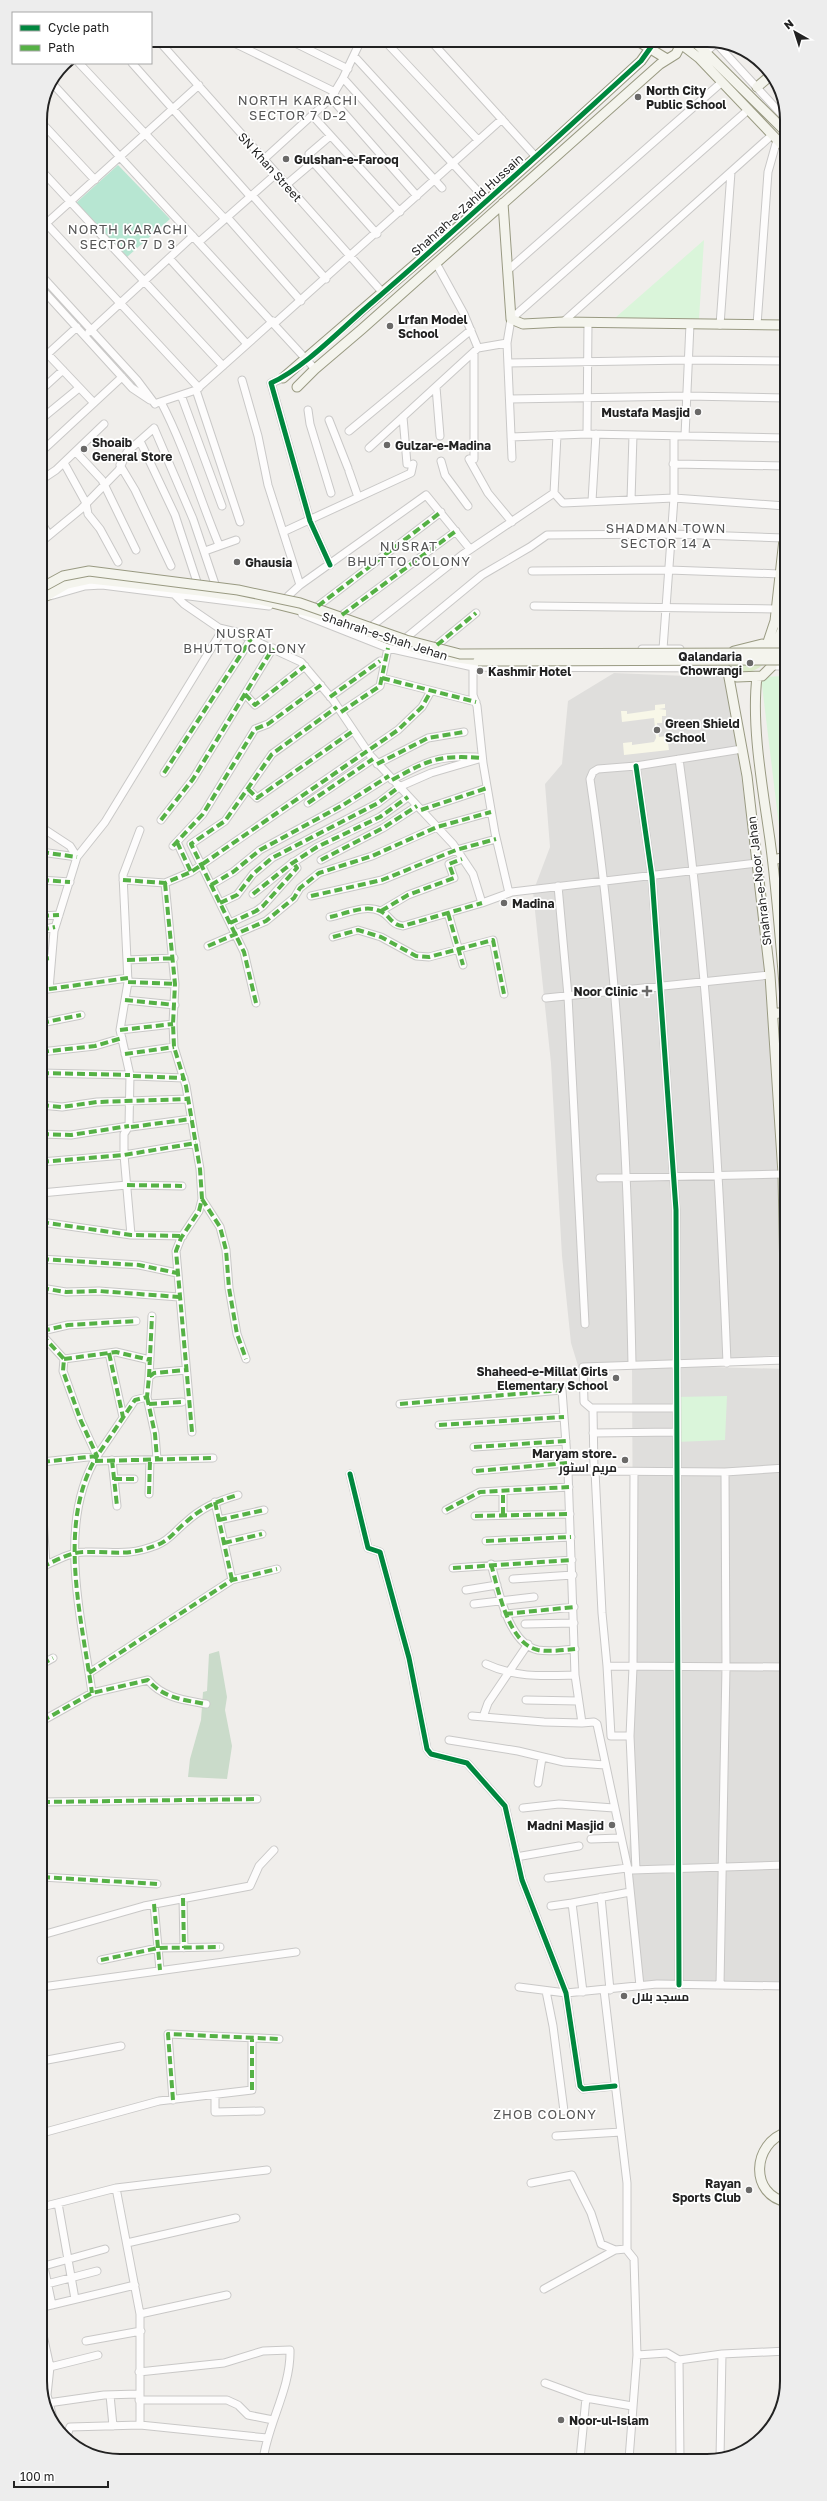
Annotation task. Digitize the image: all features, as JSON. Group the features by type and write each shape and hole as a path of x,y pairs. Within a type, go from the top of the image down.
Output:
{"main road":[{"name":"Shahrah-e-Zahid Hussain","path":"297,387 315,369 667,60 676,54 678,47"},
{"path":"687,47 780,143"},
{"path":"699,47 780,126"},
{"path":"650,48 667,60"},
{"name":"Shahrah-e-Zahid Hussain","path":"283,378 307,359 488,201 641,61 650,48"},
{"path":"758,87 767,79"},
{"path":"503,204 511,319 523,324 563,322 780,325"},
{"name":"Shahrah-e-Shah Jehan","path":"47,585 63,576 89,571 238,590 300,603 406,640 465,654 777,650"},
{"path":"777,650 776,609 780,574"},
{"name":"Shahrah-e-Shah Jehan","path":"47,596 67,584 90,579 237,596 298,609 432,654 478,661 780,660"},
{"path":"777,650 757,645 734,651 724,661 726,670 744,678 762,676 772,666 777,650 780,638"},
{"name":"Shahrah-e-Noor Jahan","path":"726,670 747,776 770,975 780,1100"},
{"name":"Shahrah-e-Noor Jahan","path":"757,676 755,700 761,774 780,905"},
{"path":"747,776 761,774"},
{"path":"773,860 780,858"},
{"path":"773,1014 780,1013"},
{"path":"780,2136 771,2140 765,2147 759,2165 760,2175 765,2187 780,2200"}],"street":[{"name":"SN Khan Street","path":"164,47 263,160 383,292"},
{"path":"241,47 333,95 417,196"},
{"path":"303,47 348,69"},
{"path":"263,160 333,95 348,69 358,47"},
{"path":"391,47 478,140"},
{"path":"436,47 536,157"},
{"path":"705,53 712,47"},
{"path":"721,48 779,111"},
{"path":"354,56 488,201"},
{"path":"80,64 226,218 301,301"},
{"path":"133,64 326,279"},
{"path":"343,78 442,188"},
{"path":"508,270 722,82"},
{"path":"47,222 120,158 198,86"},
{"path":"56,87 274,322 315,369"},
{"path":"512,458 507,343 511,319 748,110"},
{"path":"312,116 400,212"},
{"path":"47,295 132,388 158,403 198,389 248,344 301,301 377,234 435,179 502,119"},
{"path":"47,129 95,180"},
{"path":"330,136 309,154 313,162 377,234"},
{"path":"563,322 731,172 775,137"},
{"path":"757,325 768,172 775,137"},
{"path":"286,185 313,162"},
{"path":"720,324 731,172"},
{"path":"199,242 276,174"},
{"path":"47,176 223,366"},
{"path":"47,224 198,389 240,522"},
{"path":"85,335 193,236"},
{"path":"169,258 248,344"},
{"path":"436,263 471,330 476,350 472,459 488,493 512,522"},
{"path":"47,281 158,403 178,434 186,461 199,488 219,545"},
{"path":"587,434 588,323"},
{"path":"685,436 690,324"},
{"path":"77,327 48,354 94,403"},
{"path":"349,431 471,330"},
{"path":"369,448 476,350 507,343"},
{"path":"508,363 688,360 780,362"},
{"path":"47,385 63,370"},
{"path":"47,446 122,377"},
{"path":"283,378 271,383 310,521 330,566"},
{"path":"242,380 258,436 268,485 300,585"},
{"path":"436,387 440,436"},
{"path":"47,414 79,388"},
{"path":"180,395 222,506"},
{"path":"510,399 587,396 780,398"},
{"path":"308,410 310,424 331,493"},
{"path":"283,532 310,521 411,473 403,416"},
{"path":"329,420 358,497"},
{"path":"47,476 64,463 104,424"},
{"path":"47,532 49,535 86,503 119,470 127,452 154,428 205,551 216,584"},
{"path":"511,437 596,434 780,438"},
{"path":"592,501 596,434"},
{"path":"557,435 554,493 563,502 674,498 780,506"},
{"path":"631,500 633,435"},
{"path":"663,649 674,498 674,436"},
{"path":"140,441 175,514 197,582"},
{"path":"76,452 102,480 103,485 136,550"},
{"path":"441,461 445,475 468,506"},
{"path":"64,463 86,503 88,514 100,529 118,562"},
{"path":"673,464 780,466"},
{"path":"120,466 135,490 171,566"},
{"path":"373,625 470,549 554,493"},
{"path":"288,596 300,585 330,566 426,495 470,549"},
{"path":"318,606 441,512"},
{"path":"342,615 456,531"},
{"path":"407,637 482,575 530,547 547,535 780,534"},
{"path":"205,551 236,540"},
{"path":"532,571 668,570 780,574"},
{"path":"47,587 81,576 117,575 216,584 288,596 407,637 478,652 663,649 734,651"},
{"path":"47,597 85,586 102,585 274,606 340,628 388,648 473,667 726,670"},
{"path":"175,595 184,604 223,629 273,648 301,662 305,666 330,697 367,752 437,827 456,850 472,874 482,903"},
{"path":"534,606 776,609"},
{"path":"437,644 476,613"},
{"path":"47,977 55,927 77,857 105,822 223,629"},
{"path":"164,774 251,639"},
{"path":"161,820 193,779 273,648"},
{"path":"256,1003 244,952 211,884 200,866 191,844 217,828 248,789 272,754 339,710 380,686 388,648"},
{"path":"330,697 380,661"},
{"path":"245,694 255,705 305,666"},
{"path":"772,666 780,666"},
{"path":"473,667 473,695 476,702 482,758 496,839 509,893"},
{"path":"382,678 476,702"},
{"path":"191,872 175,844 203,814 255,729 268,724 321,686"},
{"path":"123,880 165,883 191,872 367,752 410,720 431,691"},
{"path":"248,789 257,798 353,730"},
{"path":"308,803 375,761 428,738 464,732"},
{"path":"632,1364 627,1178 616,991 605,881 590,779 593,772 598,768 636,766 742,748"},
{"path":"211,884 233,872 260,850 391,778 420,764 442,757 482,758"},
{"path":"220,903 237,895 253,874 272,858 378,803 399,787 431,773 482,758"},
{"path":"679,759 695,872 704,982 719,1175 727,1363"},
{"path":"636,766 652,877 674,1176 680,1666 680,1985"},
{"path":"321,860 384,828 419,808 487,788"},
{"path":"253,894 268,880 293,862 380,817 408,797"},
{"path":"208,946 266,921 294,898 300,888 309,880 328,870 372,856 437,827 491,812"},
{"path":"131,1235 124,1155 124,1134 130,1127 129,1101 132,1075 120,1030 128,980 123,875 140,830"},
{"path":"47,831 70,846 77,857"},
{"path":"311,896 382,880 456,850 496,839"},
{"path":"314,850 328,870"},
{"path":"47,853 77,857"},
{"path":"382,911 408,895 454,878 450,864 462,859"},
{"path":"230,923 256,912 263,906 297,868 293,862"},
{"path":"330,917 369,908 382,911 391,922 403,926 482,903 509,893 558,886 652,877 757,864"},
{"path":"47,880 70,882"},
{"path":"165,883 176,984 173,1024 174,1047 184,1078 188,1099 200,1169 202,1199 199,1211 183,1236 176,1251 192,1432"},
{"path":"558,886 568,996 585,1324"},
{"path":"448,913 462,965"},
{"path":"47,916 59,915"},
{"path":"47,929 55,927"},
{"path":"333,937 358,930 381,937 416,956 429,957 458,948 494,940 504,994"},
{"path":"127,960 174,958"},
{"path":"546,998 770,975"},
{"path":"47,989 128,980 176,984"},
{"path":"125,1000 175,1005"},
{"path":"47,1022 82,1015"},
{"path":"120,1030 173,1024"},
{"path":"47,1051 95,1046 122,1038"},
{"path":"126,1054 174,1047"},
{"path":"47,1073 184,1078"},
{"path":"47,1106 62,1107 97,1102 188,1099"},
{"path":"47,1134 71,1135 191,1119"},
{"path":"47,1161 124,1155 196,1143"},
{"path":"600,1178 780,1174"},
{"path":"47,1192 127,1185 182,1186"},
{"path":"202,1199 220,1227 222,1234 226,1250 229,1288 237,1334 246,1359"},
{"path":"47,1223 131,1235 183,1236"},
{"path":"47,1259 139,1265 177,1273"},
{"path":"47,1289 66,1292 99,1291 179,1297"},
{"path":"149,1494 153,1460 148,1401 152,1316"},
{"path":"47,1330 68,1325 136,1321"},
{"path":"47,1340 64,1359 64,1372 81,1422 96,1458"},
{"path":"64,1359 116,1352 150,1360"},
{"path":"109,1353 123,1417"},
{"path":"676,1408 593,1408 584,1402 583,1367 632,1364 727,1363 780,1360"},
{"path":"148,1377 154,1373 186,1370"},
{"path":"400,1404 562,1390 569,1487 575,1675 582,1723"},
{"path":"92,1693 74,1553 83,1484 96,1458 135,1400 182,1402"},
{"path":"593,1408 602,1613 611,1736"},
{"path":"439,1425 564,1417"},
{"path":"593,1433 677,1432"},
{"path":"474,1447 566,1441"},
{"path":"47,1462 96,1458 112,1460 213,1458"},
{"path":"112,1460 118,1506"},
{"path":"476,1471 567,1463"},
{"path":"568,1471 725,1472 780,1468"},
{"path":"634,1472 633,1667 630,1736 630,1892 640,1986"},
{"path":"720,1985 726,1667 725,1472"},
{"path":"350,1474 368,1548 380,1552 409,1658 427,1749 431,1754 467,1763 505,1806 522,1880 566,1993 580,2086 583,2089 615,2086"},
{"path":"114,1479 134,1479"},
{"path":"446,1510 480,1492 569,1487"},
{"path":"503,1491 503,1515"},
{"path":"47,1565 74,1553 134,1552 158,1545 170,1539 183,1524 215,1502 238,1496"},
{"path":"215,1502 232,1580"},
{"path":"219,1520 264,1510"},
{"path":"474,1516 570,1514"},
{"path":"224,1543 262,1534"},
{"path":"486,1540 571,1537"},
{"path":"453,1568 491,1564 572,1560"},
{"path":"491,1564 505,1614 515,1631 528,1644 540,1650 575,1649"},
{"path":"89,1673 232,1580 277,1569"},
{"path":"513,1579 573,1575"},
{"path":"466,1590 497,1585"},
{"path":"474,1604 534,1597"},
{"path":"505,1614 574,1607"},
{"path":"525,1624 574,1623"},
{"path":"483,1717 488,1703 506,1673 528,1644"},
{"path":"47,1661 53,1658"},
{"path":"486,1664 506,1673 529,1677 575,1675"},
{"path":"607,1666 780,1667"},
{"path":"47,1718 92,1693 148,1680 156,1691 174,1698 206,1704"},
{"path":"526,1700 578,1701"},
{"path":"472,1716 544,1722 596,1723 620,1838 630,1869"},
{"path":"599,1736 630,1736"},
{"path":"449,1740 518,1751 542,1758 564,1762 605,1765"},
{"path":"538,1783 542,1758"},
{"path":"47,1802 257,1798"},
{"path":"523,1808 559,1804 614,1808"},
{"path":"591,1839 620,1838"},
{"path":"516,1857 579,1846"},
{"path":"47,1934 154,1904 250,1886 259,1866 274,1850"},
{"path":"548,1878 630,1869 780,1865"},
{"path":"47,1877 157,1884"},
{"path":"551,1906 630,1892"},
{"path":"601,1897 615,2086 627,2183 627,2250"},
{"path":"183,1898 184,1948"},
{"path":"572,1903 584,1992"},
{"path":"154,1904 160,1970"},
{"path":"100,1960 158,1948 220,1947"},
{"path":"47,1986 296,1952"},
{"path":"519,1987 566,1993 657,1984 780,1986"},
{"path":"546,1991 564,2111"},
{"path":"173,2100 168,2034 252,2039 279,2039"},
{"path":"47,2132 159,2101 252,2090 252,2039"},
{"path":"47,2060 121,2046"},
{"path":"215,2095 215,2112 262,2111"},
{"path":"556,2136 621,2132"},
{"path":"47,2206 116,2188 267,2170"},
{"path":"531,2183 572,2175 592,2212 600,2243 615,2250"},
{"path":"116,2188 140,2314 141,2331 138,2397 140,2425"},
{"path":"58,2203 75,2299"},
{"path":"127,2243 236,2218"},
{"path":"47,2262 68,2259 105,2248"},
{"path":"544,2288 615,2250 622,2248 627,2250 634,2259 637,2355 629,2454"},
{"path":"48,2284 72,2279 97,2271"},
{"path":"47,2280 52,2304"},
{"path":"47,2306 135,2284"},
{"path":"140,2314 227,2295"},
{"path":"86,2341 141,2331"},
{"path":"139,2372 224,2363 263,2351 290,2350 288,2374 267,2438 264,2454"},
{"path":"637,2355 667,2353 679,2360 722,2354 780,2351"},
{"path":"47,2353 50,2367 47,2378"},
{"path":"720,2453 722,2354"},
{"path":"50,2367 98,2355"},
{"path":"679,2360 680,2454"},
{"path":"545,2383 586,2398 632,2406"},
{"path":"50,2403 110,2395 227,2400 238,2405 248,2415 273,2420"},
{"path":"110,2395 113,2426"},
{"path":"580,2454 586,2398"},
{"path":"68,2433 70,2427 140,2425 267,2438"}],"shaded area":[{"path":"614,673 711,677 727,673 769,977 777,1113 780,1256 780,1355 638,1365 780,1369 780,1989 640,1987 628,1870 634,1771 632,1366 579,1369 571,1343 562,1256 551,1063 533,892 550,847 545,784 562,764 568,701"},
{"name":"Green Shield School","path":"665,704 665,708 659,709 666,710 666,716 662,716 662,723 657,723 659,737 667,736 669,750 624,755 623,743 632,742 632,745 654,742 656,738 654,718 622,722 621,711 627,711 627,714 655,710 655,705"}],"green space":[{"path":"118,165 170,219 127,257 76,203"},
{"path":"704,240 699,319 615,318"},
{"path":"765,662 759,668 749,672 737,672 734,668 734,664"},
{"path":"780,676 780,834 761,677"},
{"path":"727,1396 725,1440 676,1442 676,1397"},
{"path":"219,1651 227,1697 225,1710 232,1746 227,1779 188,1777 190,1759 201,1720 203,1692 207,1691 209,1654"}],"marked path":[{"path":"318,606 441,512"},
{"path":"342,615 456,531"},
{"path":"437,645 476,613"},
{"path":"164,773 251,639"},
{"path":"161,820 193,779 273,648"},
{"path":"341,712 380,686 388,648"},
{"path":"330,697 380,661"},
{"path":"245,694 255,705 305,666"},
{"path":"382,678 476,702"},
{"path":"173,846 203,814 255,729 268,724 321,685"},
{"path":"123,880 165,883 191,872 398,730 422,707 431,691"},
{"path":"256,1003 244,952 191,844 225,821 272,754 337,707"},
{"path":"248,789 257,798 353,731"},
{"path":"377,764 428,738 464,732"},
{"path":"392,780 416,767 435,760 455,757 482,758"},
{"path":"308,803 373,759"},
{"path":"211,885 233,872 260,850 343,805 389,776"},
{"path":"220,903 237,895 253,874 272,858 378,803 399,787"},
{"path":"421,810 487,788"},
{"path":"253,894 291,864 317,847 380,817 408,797"},
{"path":"321,860 383,828 417,806"},
{"path":"208,946 266,921 294,898 300,888 319,873 372,856 437,827 491,812"},
{"path":"311,896 382,880 456,850 496,839"},
{"path":"177,842 191,872"},
{"path":"47,853 77,857"},
{"path":"381,911 408,895 454,878 449,864 462,859"},
{"path":"230,923 256,911 263,906 297,868 293,862"},
{"path":"47,880 70,882"},
{"path":"165,883 175,984 173,1024 174,1047 186,1086 200,1169 202,1199 199,1211 181,1238 176,1251 192,1432"},
{"path":"330,917 355,910 374,909 386,915 396,924 403,926 482,903"},
{"path":"448,913 463,965"},
{"path":"47,916 59,915"},
{"path":"47,929 55,927"},
{"path":"333,937 358,930 381,937 416,956 429,957 493,940 504,994"},
{"path":"47,958 51,958"},
{"path":"127,960 174,958"},
{"path":"49,989 128,978"},
{"path":"128,982 175,984"},
{"path":"125,1000 175,1005"},
{"path":"47,1022 81,1015"},
{"path":"120,1030 173,1024"},
{"path":"47,1051 95,1046 122,1038"},
{"path":"125,1054 174,1047"},
{"path":"47,1073 130,1075"},
{"path":"133,1076 184,1078"},
{"path":"47,1106 62,1107 97,1102 188,1099"},
{"path":"131,1127 191,1119"},
{"path":"47,1134 71,1135 129,1126"},
{"path":"47,1161 124,1155 196,1143"},
{"path":"127,1185 182,1186"},
{"path":"202,1199 220,1227 226,1250 229,1288 237,1334 246,1359"},
{"path":"47,1223 131,1235 183,1236"},
{"path":"47,1259 139,1265 177,1273"},
{"path":"47,1289 66,1292 99,1291 179,1297"},
{"path":"149,1377 152,1316"},
{"path":"47,1330 68,1325 136,1321"},
{"path":"47,1340 64,1359 63,1371 81,1421 97,1456 85,1483 78,1511 75,1541 75,1572 78,1603 92,1693"},
{"path":"64,1359 116,1352 150,1360"},
{"path":"109,1353 123,1417"},
{"path":"47,1461 97,1456 135,1400 147,1397 149,1377 154,1373 186,1370"},
{"path":"400,1404 562,1390"},
{"path":"147,1397 155,1434 157,1459"},
{"path":"149,1404 182,1402"},
{"path":"439,1425 564,1417"},
{"path":"474,1447 566,1441"},
{"path":"95,1461 213,1458"},
{"path":"112,1460 117,1506"},
{"path":"149,1494 150,1460"},
{"path":"476,1471 567,1463"},
{"path":"114,1479 134,1479"},
{"path":"446,1510 480,1492 569,1487"},
{"path":"503,1491 503,1515"},
{"path":"47,1565 63,1557 79,1552 120,1553 137,1551 157,1545 169,1538 181,1526 203,1509 238,1495"},
{"path":"215,1502 232,1580"},
{"path":"219,1520 264,1510"},
{"path":"475,1516 570,1514"},
{"path":"224,1543 262,1534"},
{"path":"486,1541 571,1537"},
{"path":"453,1568 572,1560"},
{"path":"491,1564 506,1614 519,1637 528,1646 538,1650 552,1651 575,1649"},
{"path":"89,1673 232,1580 277,1569"},
{"path":"505,1614 574,1607"},
{"path":"47,1661 53,1658"},
{"path":"47,1718 92,1693 148,1680 160,1691 174,1697 206,1704"},
{"path":"47,1802 257,1799"},
{"path":"47,1877 157,1884"},
{"path":"183,1898 184,1948"},
{"path":"154,1904 160,1970"},
{"path":"101,1960 158,1948 220,1947"},
{"path":"173,2100 168,2034 279,2039"},
{"path":"252,2039 252,2090"}],"cycle path":[{"path":"330,565 310,521 271,383 284,376 311,357 641,61 651,47"},
{"path":"636,766 652,877 676,1210 679,1985"},
{"path":"350,1474 368,1548 380,1552 409,1658 427,1749 431,1754 467,1763 505,1806 522,1880 566,1993 580,2086 583,2089 615,2086"}],"place":[{"name":"North City Public School","path":"638,97"},
{"name":"Gulshan-e-Farooq","path":"286,159"},
{"name":"Lrfan Model School","path":"390,326"},
{"name":"Mustafa Masjid","path":"698,412"},
{"name":"Gulzar-e-Madina","path":"387,445"},
{"name":"Shoaib General Store","path":"84,449"},
{"name":"Ghausia","path":"237,562"},
{"name":"Qalandaria Chowrangi","path":"750,663"},
{"name":"Kashmir Hotel","path":"480,671"},
{"name":"Green Shield School","path":"657,730"},
{"name":"Madina","path":"504,903"},
{"name":"Noor Clinic","path":"647,991"},
{"name":"Shaheed-e-Millat Girls Elementary School","path":"616,1378"},
{"name":"Maryam store۔ مریم اسٹور","path":"625,1460"},
{"name":"Madni Masjid","path":"612,1825"},
{"name":"مسجد بلال","path":"624,1996"},
{"name":"Rayan Sports Club","path":"749,2190"},
{"name":"Noor-ul-Islam","path":"561,2420"}],"district":[{"name":"NORTH KARACHI SECTOR 7 D-2","path":"298,108"},
{"name":"NORTH KARACHI SECTOR 7 D 3","path":"128,236"},
{"name":"SHADMAN TOWN SECTOR 14 A","path":"666,536"},
{"name":"NUSRAT BHUTTO COLONY","path":"409,554"},
{"name":"NUSRAT BHUTTO COLONY","path":"245,640"},
{"name":"ZHOB COLONY","path":"545,2114"}]}
